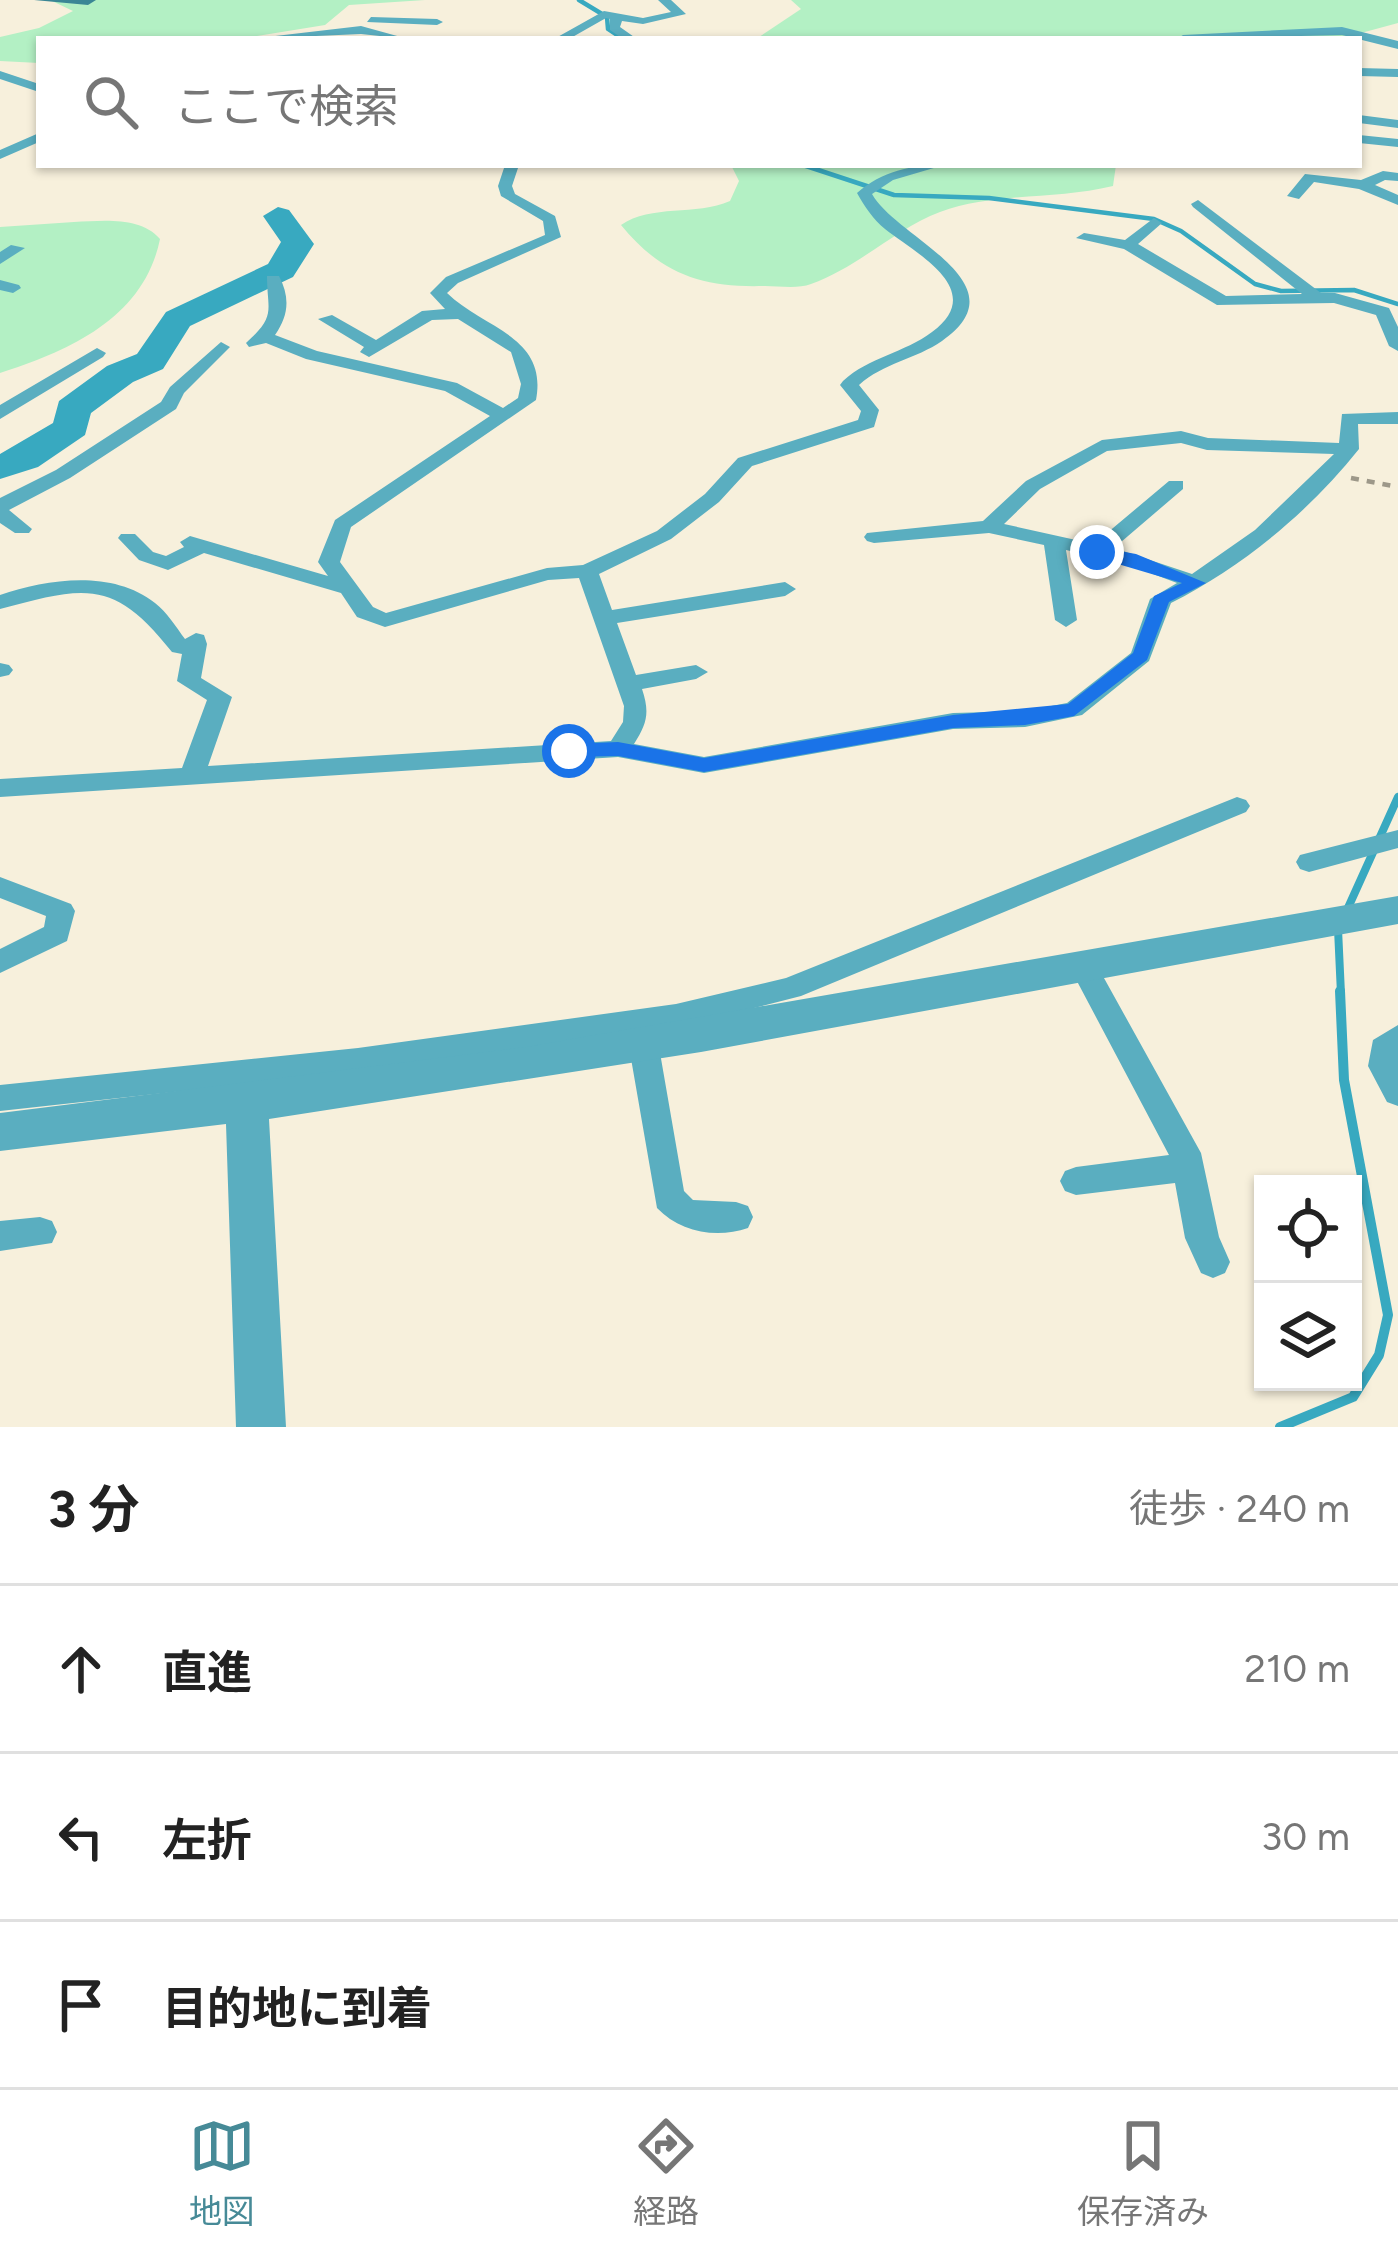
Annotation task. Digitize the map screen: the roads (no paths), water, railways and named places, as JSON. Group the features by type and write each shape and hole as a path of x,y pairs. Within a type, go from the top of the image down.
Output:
{"main road":[{"path":"42,0 88,0"}],"street":[{"path":"566,36 605,15 643,21 680,14 664,0"},
{"path":"605,15 626,36"},
{"path":"273,36 388,18 437,22"},
{"path":"310,30 385,31 395,36"},
{"path":"1375,39 1398,30"},
{"path":"1243,36 1342,31 1398,45"},
{"path":"1362,72 1398,73"},
{"path":"0,75 36,87"},
{"path":"1362,119 1398,124"},
{"path":"8,134 35,139"},
{"path":"0,155 35,139"},
{"path":"1362,139 1398,143"},
{"path":"511,168 505,186 508,196 550,220 553,237 452,280 438,293 519,349 530,384 527,400 342,524 329,562 364,612 386,620 547,574 586,572 664,536 712,498 745,462 867,423 870,410 850,385 860,373 936,336 957,315 961,293 950,268 876,218 864,193 888,177 925,168"},
{"path":"1294,196 1310,176 1363,185 1398,201"},
{"path":"1363,185 1383,176 1398,177"},
{"path":"1198,204 1317,298"},
{"path":"1128,245 1154,223"},
{"path":"1084,238 1128,245 1223,301 1317,298 1383,312 1398,350 1398,368"},
{"path":"273,279 282,300 275,326 260,340 451,387 504,416"},
{"path":"326,319 372,349 428,316 463,314"},
{"path":"22,529 0,510 170,405 176,391 221,346"},
{"path":"0,413 97,352"},
{"path":"0,788 618,749 704,765 953,721 1025,719 1074,710 1141,656 1161,599 1197,583 1328,474 1349,449 1349,418 1398,418"},
{"path":"989,527 1033,484 1102,446 1181,437 1208,444 1349,449"},
{"path":"1097,552 1176,484"},
{"path":"874,537 989,527 1130,558 1197,583"},
{"path":"128,538 146,556 168,564 195,544 349,589"},
{"path":"1054,544 1066,620"},
{"path":"586,572 628,684 635,722 618,749"},
{"path":"0,602 49,584 101,590 143,604 180,647 200,650 189,681 220,697 191,778"},
{"path":"604,619 785,589"},
{"path":"628,684 696,672"},
{"path":"0,1098 358,1060 676,1016 790,988 1237,806"},
{"path":"1309,862 1398,839"},
{"path":"0,887 61,911 57,933 0,962"},
{"path":"0,1132 247,1108 644,1047 1381,914"},
{"path":"1084,968 1188,1167 1213,1262"},
{"path":"1398,1037 1384,1049 1383,1066 1398,1094"},
{"path":"644,1047 669,1198 685,1215 736,1217"},
{"path":"247,1108 261,1418"},
{"path":"1076,1180 1188,1167"},
{"path":"0,1236 40,1232"}],"waterway":[{"path":"579,0 607,17 608,29 618,36"},
{"path":"812,168 894,195 989,198 1154,219 1181,231 1255,284 1281,291 1354,290 1398,304"},
{"path":"0,467 24,459 72,427 72,409 120,374 150,361 178,319 282,270 289,251 298,244 278,216"},
{"path":"1347,910 1398,797"},
{"path":"1338,929 1341,994"},
{"path":"1280,1427 1353,1397 1379,1355 1388,1315 1344,1080 1340,991"}]}
